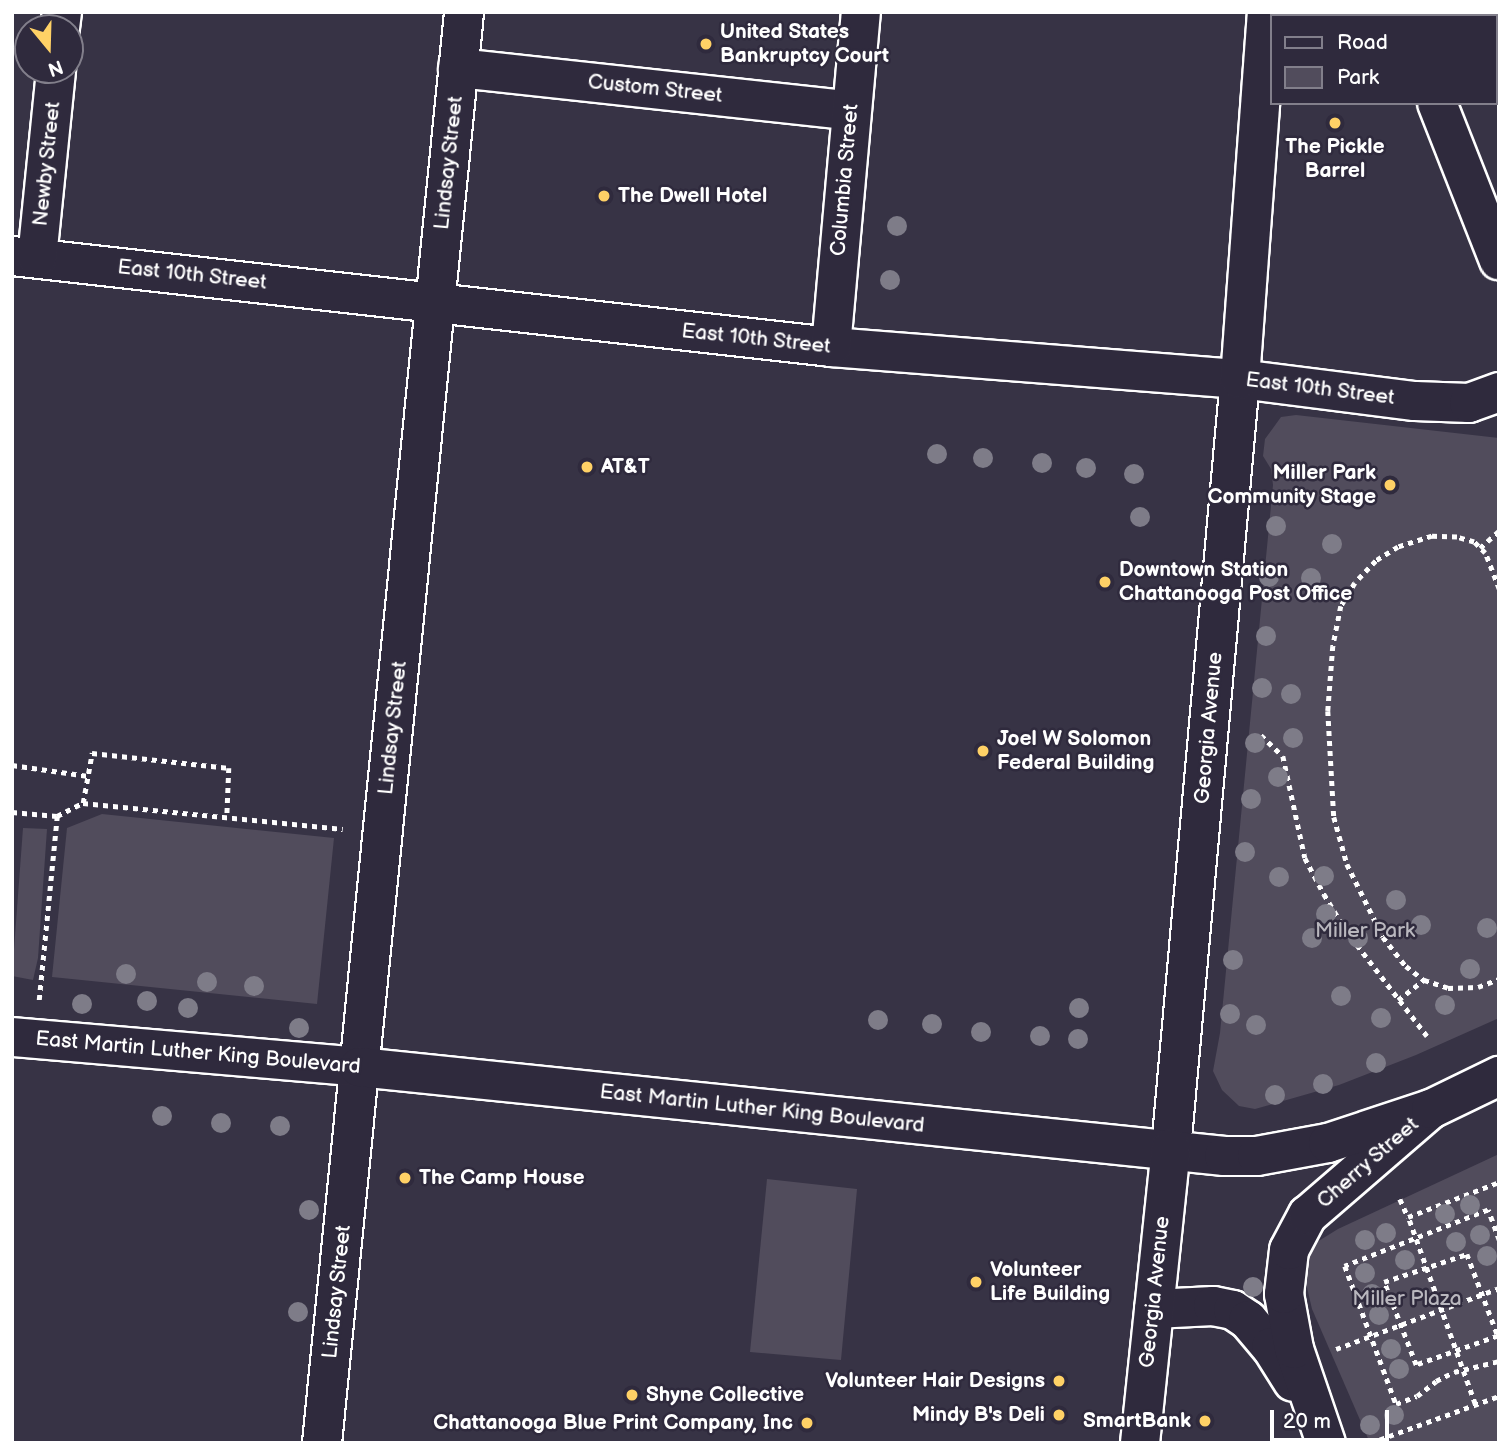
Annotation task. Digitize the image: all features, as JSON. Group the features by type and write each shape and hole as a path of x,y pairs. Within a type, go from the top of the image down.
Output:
{"street":[{"name":"Lindsay Street","path":"322,1443 464,12"},
{"name":"Columbia Street","path":"831,347 861,12"},
{"name":"Georgia Avenue","path":"1139,1443 1171,1149 1240,379 1267,12"},
{"name":"Custom Street","path":"458,68 851,111"},
{"name":"Newby Street","path":"25,257 54,84"},
{"path":"1438,105 1499,260"},
{"name":"East 10th Street","path":"25,257 831,347 1240,379 1442,402 1469,403 1499,392"},
{"name":"East Martin Luther King Boulevard","path":"24,1038 359,1067 809,1116 1224,1156 1257,1156 1328,1143 1431,1109 1499,1076"},
{"name":"Cherry Street","path":"1322,1431 1294,1349 1284,1294 1289,1250 1308,1215 1431,1109"},
{"name":"Cherry Street","path":"1154,1309 1213,1306 1233,1310 1248,1320 1271,1347 1322,1431"}],"path":[{"path":"1480,548 1499,531"},
{"path":"1499,589 1485,553 1457,537 1432,537 1398,547 1376,561 1354,583 1341,606 1333,646 1328,711 1334,817 1347,864 1383,937 1406,966 1424,980 1448,988 1478,987 1499,979"},
{"path":"1261,735 1283,756 1305,858 1345,929 1427,1036"},
{"path":"83,803 92,753 229,768 227,817"},
{"path":"12,765 88,776"},
{"path":"12,812 57,816 83,803 383,833"},
{"path":"24,1038 57,816"},
{"path":"1398,1000 1424,980"},
{"path":"1408,1217 1499,1182"},
{"path":"1400,1199 1475,1404"},
{"path":"1499,1240 1488,1210 1345,1266 1396,1404 1417,1396 1436,1381 1462,1369 1499,1361"},
{"path":"1467,1254 1483,1294 1498,1336 1416,1365 1384,1282 1467,1254"},
{"path":"1330,1351 1499,1288"},
{"path":"1370,1443 1499,1396"}],"green space":[{"name":"Miller Park","path":"1296,415 1499,438 1499,1018 1339,1085 1255,1109 1239,1106 1222,1090 1213,1071 1220,1033 1273,485 1271,469 1263,456 1265,439 1281,417"},
{"path":"102,814 334,838 317,1004 52,977 67,828"},
{"path":"23,828 47,829 38,958 33,980 12,976"},
{"name":"Miller Plaza","path":"1499,1154 1499,1443 1370,1443 1312,1309 1305,1279 1310,1251 1317,1242 1338,1229"},
{"path":"767,1179 857,1189 841,1360 750,1352"}],"place":[{"name":"United States Bankruptcy Court","path":"706,44"},
{"name":"The Pickle Barrel","path":"1335,123"},
{"name":"The Dwell Hotel","path":"604,196"},
{"name":"AT&T","path":"587,467"},
{"name":"Miller Park Community Stage","path":"1390,485"},
{"name":"Downtown Station Chattanooga Post Office","path":"1105,582"},
{"name":"Joel W Solomon Federal Building","path":"983,751"},
{"name":"The Camp House","path":"405,1178"},
{"name":"Volunteer Life Building","path":"976,1282"},
{"name":"Volunteer Hair Designs","path":"1059,1381"},
{"name":"Shyne Collective","path":"632,1395"},
{"name":"Mindy B's Deli","path":"1059,1415"},
{"name":"SmartBank","path":"1205,1421"},
{"name":"Chattanooga Blue Print Company, Inc","path":"807,1423"}]}
